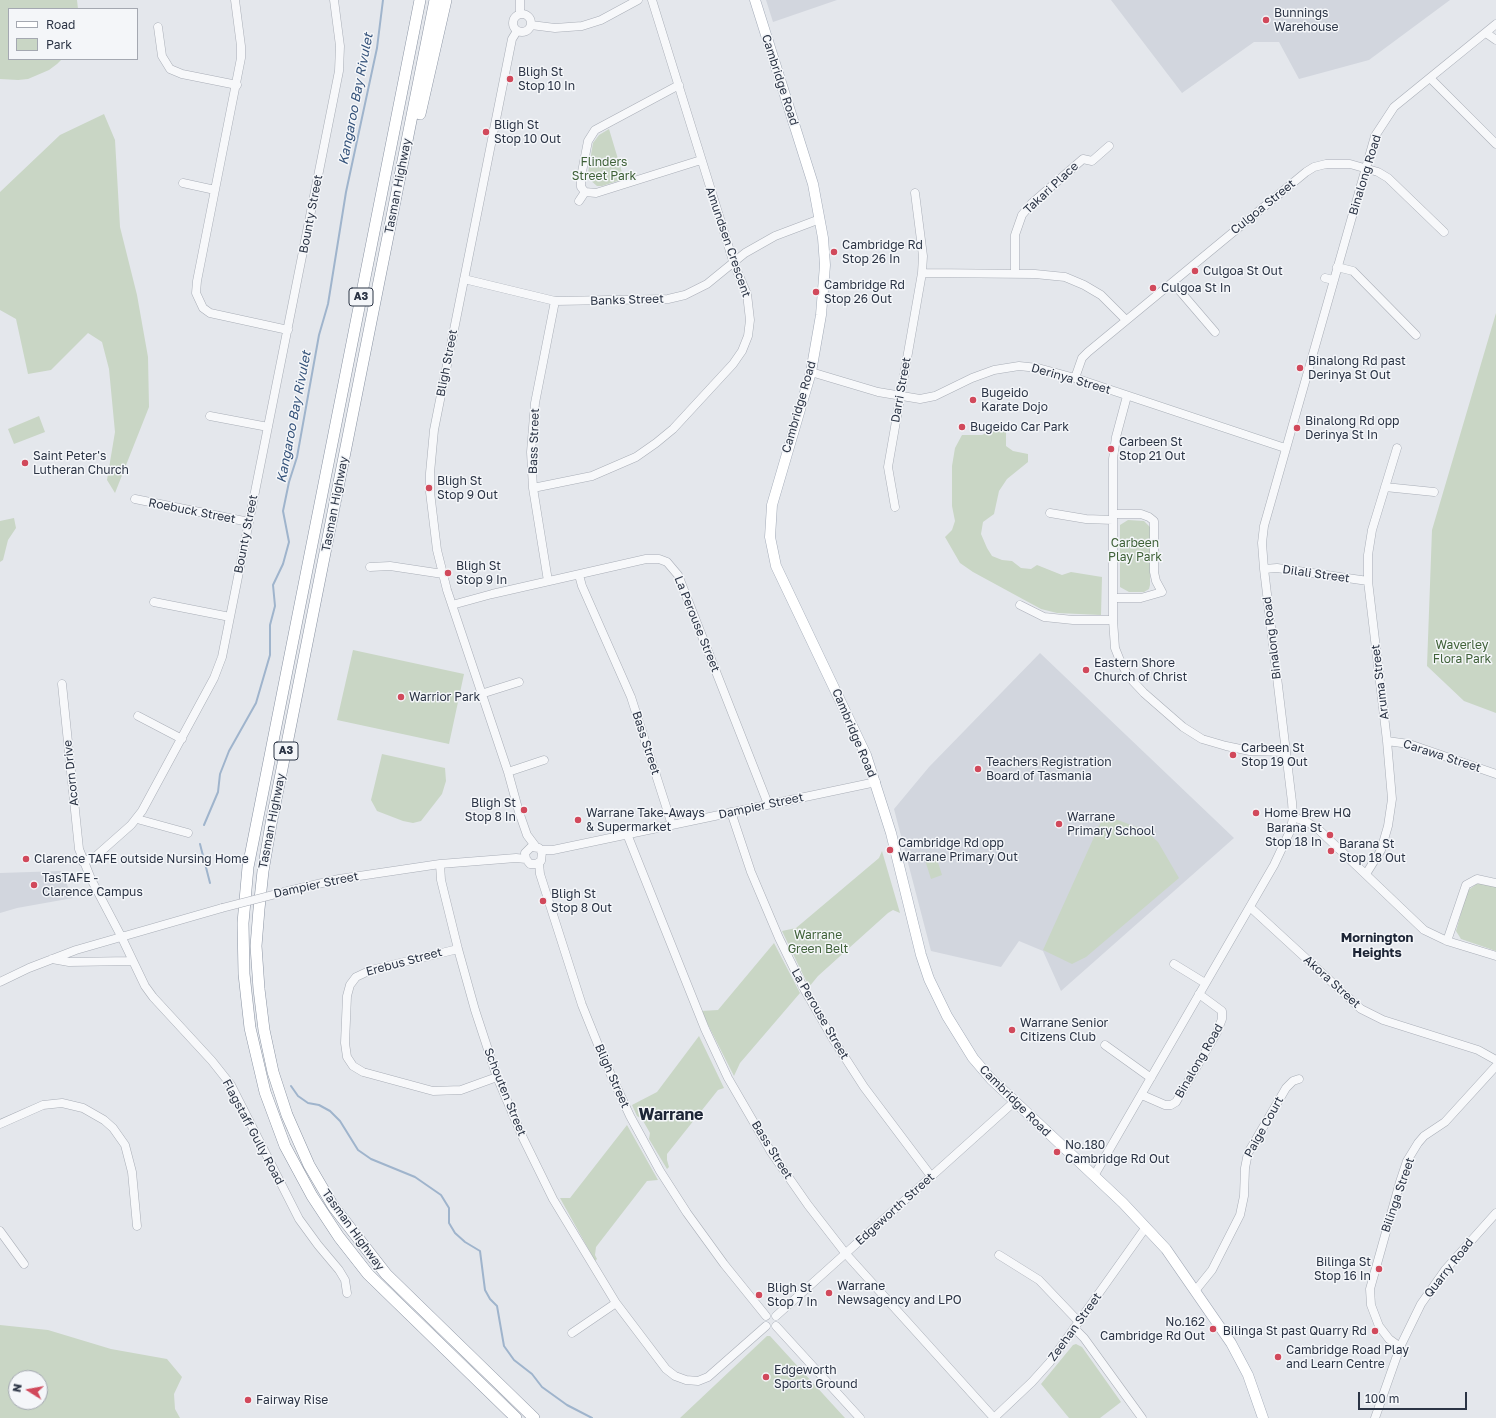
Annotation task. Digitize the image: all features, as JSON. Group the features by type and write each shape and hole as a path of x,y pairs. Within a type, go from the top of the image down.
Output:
{"highway":[{"path":"402,91 413,0"},
{"name":"Tasman Highway","path":"420,0 248,868 243,923 244,974 250,1028 265,1092 286,1146 312,1196 338,1237 368,1274 516,1418"},
{"name":"Tasman Highway","path":"435,0 263,871 256,946 262,1016 273,1072 287,1114 309,1165 333,1206 386,1274 534,1418"},
{"path":"378,288 446,0"}],"main road":[{"name":"Cambridge Road","path":"755,0 813,184 820,219 824,251 824,291 811,372 772,505 770,526 772,551 782,579 859,737 876,782 929,979 947,1016 973,1058 1014,1102 1094,1176 1146,1227 1166,1249 1240,1360 1255,1393 1263,1418"}],"street":[{"path":"235,0 242,52 237,85 197,281 196,293 200,303 206,311 214,315 288,330"},
{"name":"Bounty Street","path":"83,862 96,856 137,819 182,739 217,670 230,617 340,66 340,40 334,0"},
{"path":"520,0 520,14"},
{"path":"531,25 564,28 591,24 638,0"},
{"name":"Amundsen Crescent","path":"533,488 592,476 636,457 673,429 725,374 742,351 748,336 750,320 747,294 734,264 652,0"},
{"path":"520,14 525,14 530,17 531,25 526,32 517,31 513,26 513,20 520,14"},
{"name":"Binalong Road","path":"1094,1176 1250,907 1287,840 1293,817 1264,569 1262,543 1264,526 1329,279 1337,267 1375,136 1387,116 1402,100 1496,24"},
{"path":"158,27 162,56 170,69 182,74 237,85"},
{"name":"Bligh Street","path":"517,31 512,39 434,430 431,452 430,479 432,516 442,574 508,772 582,1004 605,1062 630,1116 660,1171 687,1213 724,1264 766,1316"},
{"path":"1486,33 1496,40"},
{"path":"1430,78 1496,144"},
{"path":"585,192 581,186 581,177 588,141 592,133 598,128 679,85"},
{"name":"Takari Place","path":"1015,273 1015,235 1022,214 1031,204 1083,160 1092,161 1109,146"},
{"path":"585,192 596,193 701,160"},
{"name":"Culgoa Street","path":"1075,378 1085,354 1174,283 1310,170 1326,164 1350,164 1365,167 1378,172 1388,178 1444,232"},
{"path":"183,183 215,190"},
{"path":"579,201 585,192"},
{"name":"Darri Street","path":"895,507 888,467 922,273 923,256 915,193"},
{"name":"Banks Street","path":"464,280 555,301 657,300 676,298 695,291 707,284 745,254 775,236 820,219"},
{"path":"1337,267 1353,271 1416,335"},
{"path":"922,273 1015,273 1055,275 1074,280 1101,295 1126,320"},
{"path":"1174,283 1215,332"},
{"name":"Bass Street","path":"548,581 533,488 532,428 555,301"},
{"name":"Derinya Street","path":"811,372 900,397 920,399 935,396 980,374 1010,367 1038,368 1075,378 1285,448"},
{"path":"1127,396 1114,448 1113,620 1115,648 1121,663 1129,677 1144,693 1183,727 1202,739 1226,746 1265,752 1285,752"},
{"path":"210,416 268,427"},
{"name":"Aruma Street","path":"1366,874 1374,865 1381,850 1391,812 1391,784 1387,741 1368,581 1370,542 1397,448"},
{"path":"1385,487 1434,492"},
{"name":"Roebuck Street","path":"135,499 249,522"},
{"path":"1050,513 1086,519 1141,514 1154,521 1154,572 1156,581 1162,592 1141,598 1114,598"},
{"name":"La Perouse Street","path":"452,605 548,581 651,558 663,560 674,569 768,804"},
{"path":"370,567 390,566 442,574"},
{"name":"Dilali Street","path":"1264,569 1277,568 1368,581"},
{"name":"Bass Street","path":"579,575 582,586 631,697 672,825"},
{"path":"154,602 230,617"},
{"path":"1022,617 1024,607 1044,617 1073,620 1113,620"},
{"path":"482,694 519,682"},
{"name":"Acorn Drive","path":"62,684 69,760 80,849 83,862"},
{"path":"138,716 182,739"},
{"name":"Carawa Street","path":"1387,741 1409,744 1496,774"},
{"path":"508,772 544,760"},
{"name":"Dampier Street","path":"121,936 284,892 366,875 440,864 516,858 534,855 876,782"},
{"name":"La Perouse Street","path":"731,812 751,872 779,938 803,987 833,1039 864,1087 931,1176"},
{"path":"1293,817 1308,822 1318,829 1424,930 1447,941 1496,956"},
{"path":"137,819 188,833"},
{"name":"Bass Street","path":"627,834 698,1014 728,1078 765,1141 791,1181 846,1254 994,1418"},
{"path":"0,982 52,958 121,936 83,862"},
{"name":"Schouten Street","path":"440,864 440,880 458,948 475,1010 497,1078 523,1138 553,1199 616,1303 666,1369 682,1379 698,1381 708,1377 766,1326"},
{"path":"1447,941 1466,885 1477,879 1496,882"},
{"name":"Akora Street","path":"1250,907 1361,1009 1383,1020 1478,1050 1496,1060"},
{"name":"Flagstaff Gully Road","path":"121,936 132,961 153,997 212,1061 231,1085 299,1219 339,1270 345,1280 347,1292"},
{"name":"Erebus Street","path":"458,948 371,970 356,977 350,985 347,996 345,1043 347,1057 353,1066 363,1072 433,1091 461,1090 497,1078"},
{"path":"52,958 69,962 132,961"},
{"path":"1174,964 1205,983"},
{"name":"Binalong Road","path":"1142,1095 1165,1105 1171,1105 1176,1102 1218,1032 1222,1019 1222,1011 1199,994"},
{"path":"1105,1045 1151,1078"},
{"name":"Bilinga Street","path":"1400,1347 1389,1338 1380,1326 1373,1312 1370,1293 1373,1272 1407,1161 1424,1136 1445,1122 1496,1066"},
{"name":"Paige Court","path":"1195,1291 1212,1270 1240,1215 1244,1196 1245,1168 1248,1153 1286,1088 1293,1081 1299,1078"},
{"name":"Edgeworth Street","path":"776,1316 1014,1102"},
{"path":"0,1124 43,1105 62,1103 83,1108 104,1120 113,1128 125,1145 132,1172 137,1226"},
{"name":"Quarry Road","path":"1375,1418 1400,1347 1421,1304 1438,1280 1496,1213"},
{"name":"Zeehan Street","path":"994,1418 1032,1382 1050,1362 1146,1227"},
{"path":"0,1231 24,1264"},
{"path":"999,1255 1038,1280 1076,1325 1142,1418"},
{"path":"572,1334 616,1303"},
{"path":"770,1314 776,1316 778,1321 776,1326 772,1328 766,1326 764,1322 766,1316 770,1314"},
{"path":"776,1326 860,1418"}],"shaded area":[{"path":"766,0 837,0 773,22"},
{"path":"1111,0 1450,0 1369,60 1299,79 1279,42 1254,42 1182,93"},
{"name":"Warrane Primary School","path":"1040,653 1234,838 1061,991 1043,951 1019,941 1001,967 931,951 894,809 929,767"},
{"name":"TasTAFE - Clarence Campus","path":"61,871 73,898 17,908 0,913 0,873"}],"green space":[{"path":"0,0 77,0 78,8 8,8 8,60 61,60 49,70 28,79 0,79"},
{"path":"104,114 115,140 120,227 137,295 148,357 149,407 115,493 107,480 115,432 109,369 102,342 88,333 51,370 28,374 16,319 0,310 0,192 60,135"},
{"name":"Flinders Street Park","path":"609,129 624,179 602,186 597,186 589,179 588,173 593,143 599,135"},
{"name":"Waverley Flora Park","path":"1496,313 1496,713 1464,701 1427,666 1432,530"},
{"path":"39,416 45,432 14,444 8,429"},
{"path":"1004,425 1006,432 1006,446 1013,451 1028,454 1028,462 1007,479 999,491 994,514 983,522 981,534 987,548 992,556 1002,560 1012,561 1021,568 1031,569 1037,565 1062,575 1071,572 1102,577 1101,615 1057,613 1041,609 973,572 960,563 945,537 952,530 955,521 952,506 952,466 955,448 962,435 982,435"},
{"path":"14,518 16,528 8,540 3,560 0,562 0,521"},
{"name":"Carbeen Play Park","path":"1128,520 1144,521 1150,527 1150,585 1149,589 1144,592 1129,592 1120,587 1120,525"},
{"name":"Warrior Park","path":"353,650 464,674 449,744 337,720"},
{"path":"382,754 445,768 446,781 442,794 421,821 413,823 403,821 377,811 371,800"},
{"path":"1104,815 1145,830 1158,842 1179,878 1086,957 1072,964 1043,950"},
{"name":"Warrane Green Belt","path":"882,851 900,913 893,910 888,913 818,976 809,987 782,931 796,928 879,858"},
{"path":"936,856 942,875 931,879 925,860"},
{"path":"1478,883 1496,887 1496,951 1461,939 1456,931 1467,891"},
{"name":"Warrane Green Belt","path":"774,943 800,993 740,1063 734,1076 701,1011 718,1010"},
{"path":"699,1036 724,1088 718,1090 667,1154 669,1167 667,1169 649,1139 650,1133 642,1119 637,1116 632,1105 657,1092"},
{"path":"627,1125 658,1180 647,1181 596,1247 595,1255 597,1259 595,1261 560,1198 570,1198"},
{"path":"0,1325 48,1330 111,1349 167,1359 182,1377 174,1394 175,1409 180,1418 0,1418"},
{"name":"Edgeworth Sports Ground","path":"767,1336 770,1336 845,1418 680,1418"},
{"path":"1076,1344 1082,1347 1121,1402 1100,1418 1069,1418 1041,1384 1073,1345"}],"waterway":[{"name":"Kangaroo Bay Rivulet","path":"204,825 218,792 220,774 229,751 256,703 270,655 270,625 275,606 273,585 283,564 289,542 283,511 289,482 297,457 319,335 328,304 346,192 377,48 383,0"},
{"name":"Kangaroo Bay Rivulet","path":"200,844 210,883"},
{"name":"Kangaroo Bay Rivulet","path":"291,1086 298,1096 308,1103 319,1105 330,1111 340,1121 358,1150 371,1159 415,1177 441,1195 449,1208 449,1223 455,1233 465,1242 480,1251 485,1290 490,1299 497,1306 504,1346 514,1360 532,1374 542,1387 567,1405 592,1418"}],"place":[{"name":"Bunnings Warehouse","path":"1266,20"},
{"name":"Bligh St Stop 10 In","path":"510,79"},
{"name":"Bligh St Stop 10 Out","path":"486,132"},
{"name":"Cambridge Rd Stop 26 In","path":"834,252"},
{"name":"Culgoa St Out","path":"1195,271"},
{"name":"Culgoa St In","path":"1153,288"},
{"name":"Cambridge Rd Stop 26 Out","path":"816,292"},
{"name":"Binalong Rd past Derinya St Out","path":"1300,368"},
{"name":"Bugeido Karate Dojo","path":"973,400"},
{"name":"Bugeido Car Park","path":"962,427"},
{"name":"Binalong Rd opp Derinya St In","path":"1297,428"},
{"name":"Carbeen St Stop 21 Out","path":"1111,449"},
{"name":"Saint Peter's Lutheran Church","path":"25,463"},
{"name":"Bligh St Stop 9 Out","path":"429,488"},
{"name":"Bligh St Stop 9 In","path":"448,573"},
{"name":"Eastern Shore Church of Christ","path":"1086,670"},
{"name":"Warrior Park","path":"401,697"},
{"name":"Carbeen St Stop 19 Out","path":"1233,755"},
{"name":"Teachers Registration Board of Tasmania","path":"978,769"},
{"name":"Bligh St Stop 8 In","path":"524,810"},
{"name":"Home Brew HQ","path":"1256,813"},
{"name":"Warrane Take-Aways & Supermarket","path":"578,820"},
{"name":"Warrane Primary School","path":"1059,824"},
{"name":"Barana St Stop 18 In","path":"1330,835"},
{"name":"Cambridge Rd opp Warrane Primary Out","path":"890,850"},
{"name":"Barana St Stop 18 Out","path":"1331,851"},
{"name":"Clarence TAFE outside Nursing Home","path":"26,859"},
{"name":"TasTAFE - Clarence Campus","path":"34,885"},
{"name":"Bligh St Stop 8 Out","path":"543,901"},
{"name":"Warrane Senior Citizens Club","path":"1012,1030"},
{"name":"No.180 Cambridge Rd Out","path":"1057,1152"},
{"name":"Bilinga St Stop 16 In","path":"1379,1269"},
{"name":"Warrane Newsagency and LPO","path":"829,1293"},
{"name":"Bligh St Stop 7 In","path":"759,1295"},
{"name":"No.162 Cambridge Rd Out","path":"1213,1329"},
{"name":"Bilinga St past Quarry Rd","path":"1375,1331"},
{"name":"Cambridge Road Play and Learn Centre","path":"1278,1357"},
{"name":"Edgeworth Sports Ground","path":"766,1377"},
{"name":"Fairway Rise","path":"248,1400"}],"district":[{"name":"Mornington Heights","path":"1377,946"},
{"name":"Warrane","path":"671,1115"}]}
